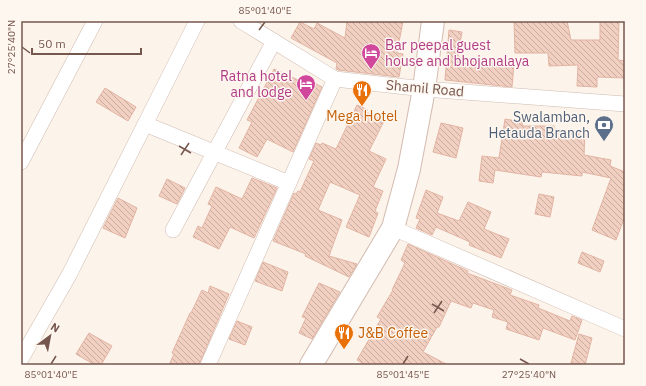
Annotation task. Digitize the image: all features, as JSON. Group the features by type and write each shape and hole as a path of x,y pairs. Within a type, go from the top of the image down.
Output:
{"street":[{"path":"21,162 95,21"},
{"path":"21,359 69,275 197,21"},
{"name":"Shamil Road","path":"241,21 335,79 424,89 625,104"},
{"path":"311,365 393,228 409,169 424,89 433,21"},
{"path":"173,230 274,41"},
{"path":"208,365 335,79"},
{"path":"145,124 289,184"},
{"path":"393,228 625,329"}],"building":[{"path":"347,21 403,21 397,53 403,54 399,77 338,70 336,69 337,63 291,38 300,22 314,29 317,23 345,38"},
{"path":"514,21 567,21 571,40 600,40 600,21 619,21 618,60 625,61 625,78 597,77 597,87 577,86 578,65 549,66 548,53 515,53"},
{"path":"449,30 462,32 458,57 514,64 512,87 445,80"},
{"path":"274,69 300,81 302,77 322,87 293,152 267,139 257,157 239,148 252,122 247,120"},
{"path":"105,88 136,107 128,121 96,102"},
{"path":"357,105 368,110 366,112 384,121 369,151 386,159 373,187 383,191 375,211 378,213 369,237 346,227 360,195 330,182 318,210 342,220 329,256 357,264 349,277 305,256 306,254 273,241 294,193 296,194 298,191 300,192 314,161 309,159 316,143 321,145 322,143 336,149"},
{"path":"505,119 523,122 522,126 554,126 554,129 585,132 584,155 611,160 610,166 625,172 625,216 616,240 592,230 611,178 582,172 582,176 542,172 541,177 495,170 493,183 479,181 482,156 499,158"},
{"path":"441,123 463,128 456,158 433,152"},
{"path":"252,178 277,188 254,238 230,227 219,249 193,237 198,226 202,228 212,206 208,204 216,187 242,199"},
{"path":"167,179 185,188 177,204 159,196"},
{"path":"426,190 443,197 437,213 459,221 468,202 491,212 484,229 509,239 501,258 469,245 470,242 436,227 432,235 416,228 420,219 416,218"},
{"path":"539,194 554,197 550,217 535,214"},
{"path":"118,198 137,208 125,238 103,228"},
{"path":"408,244 468,271 467,273 512,290 510,295 539,305 538,308 570,321 572,316 582,320 575,340 543,328 539,340 506,329 508,322 492,317 494,310 473,303 471,308 451,301 439,327 437,327 423,352 448,365 366,365 357,360 381,319 377,317 393,290 405,263 401,260"},
{"path":"582,252 604,261 600,272 578,263"},
{"path":"263,262 288,272 282,291 255,281"},
{"path":"319,283 340,292 312,339 299,333 306,318 302,317"},
{"path":"210,286 229,294 199,365 169,365 174,354 172,353 190,313 202,290 208,293"},
{"path":"237,321 252,327 245,345 229,339"},
{"path":"89,333 112,346 101,365 95,365 76,354"},
{"path":"579,334 592,338 585,365 571,363"}],"place":[{"name":"Bar peepal guest house and bhojanalaya","path":"371,70"},
{"name":"Ratna hotel and lodge","path":"306,101"},
{"name":"Mega Hotel","path":"362,107"},
{"name":"Swalamban, Hetauda Branch","path":"604,142"},
{"name":"J&B Coffee","path":"344,350"}]}
